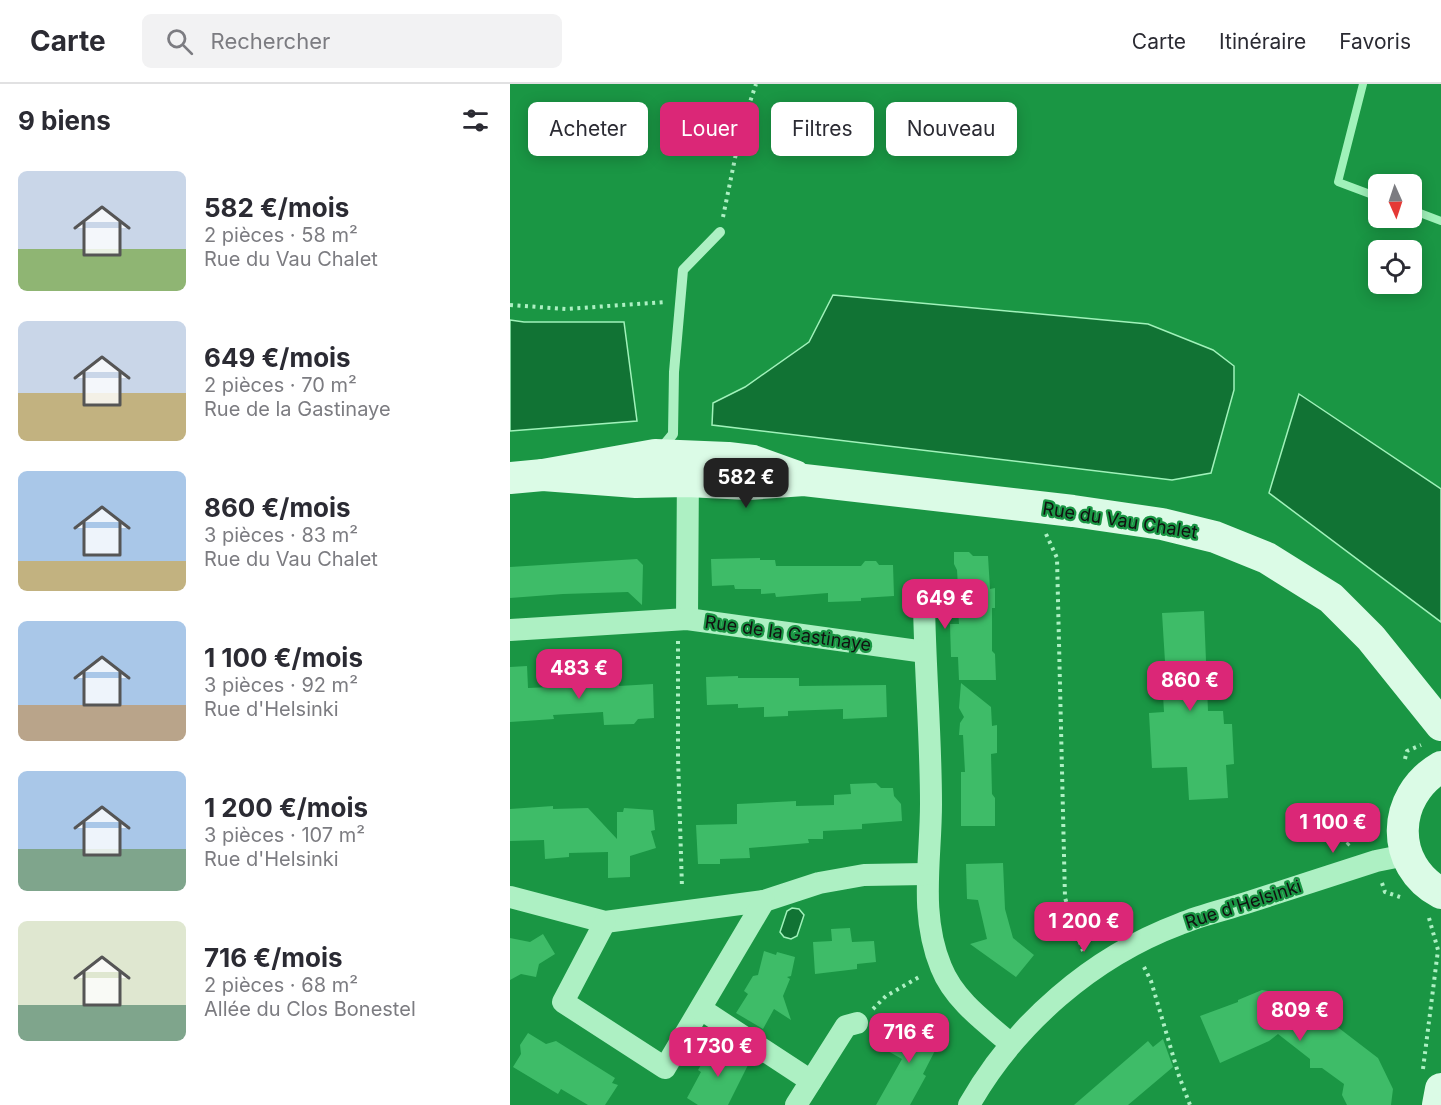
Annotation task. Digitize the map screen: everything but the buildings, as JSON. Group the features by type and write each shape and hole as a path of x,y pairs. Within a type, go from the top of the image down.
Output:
{"street":[{"name":"Rue du Vau Chalet","path":"510,478 543,475 655,473 753,461 804,480 1073,511 1162,524 1215,537 1267,558 1331,598 1371,638 1441,726"},
{"name":"Rue de la Gastinaye","path":"687,619 688,468"},
{"path":"951,598 924,603 931,804 930,856 926,874 930,927 945,977 965,1004 1011,1044"},
{"name":"Rue de la Gastinaye","path":"510,630 687,619 925,652"},
{"name":"Rue du Vau Chalet","path":"1415,691 1429,741 1434,771"},
{"path":"1434,771 1409,799 1402,826 1406,855 1419,876 1441,893"},
{"name":"Rue d'Helsinki","path":"969,1105 983,1080 1011,1044 1072,984 1132,946 1180,924 1377,861 1406,855"},
{"path":"510,897 604,922 764,901 819,883 864,874 926,874"},
{"path":"604,922 563,1002 665,1068 764,901"},
{"path":"701,1010 811,1081"},
{"path":"796,1105 846,1026 858,1023"},
{"path":"1432,1080 1438,1105"}],"lane":[{"path":"655,473 673,434 674,372 683,270 720,232"}],"path":[{"path":"720,232 741,129 756,84"},
{"path":"510,305 566,309 680,302"},
{"path":"1046,532 1056,558 1065,898 1085,957"},
{"path":"675,912 682,893 678,757 678,638 687,619"},
{"path":"1132,946 1152,981 1179,1076 1190,1105"},
{"path":"1432,1080 1438,950"},
{"path":"858,1023 886,996 940,966"}],"shaded area":[{"path":"833,295 1148,324 1213,350 1234,366 1234,390 1211,473 1172,480 712,425 713,403 745,387 809,342"},
{"path":"510,320 624,322 637,421 510,431"},
{"path":"1299,394 1441,489 1441,622 1269,493"},
{"path":"792,908 799,909 804,915 797,936 791,939 784,937 780,932 787,911"}],"waterway":[{"path":"1363,84 1338,182 1368,193"},
{"path":"1422,214 1441,221"}]}
